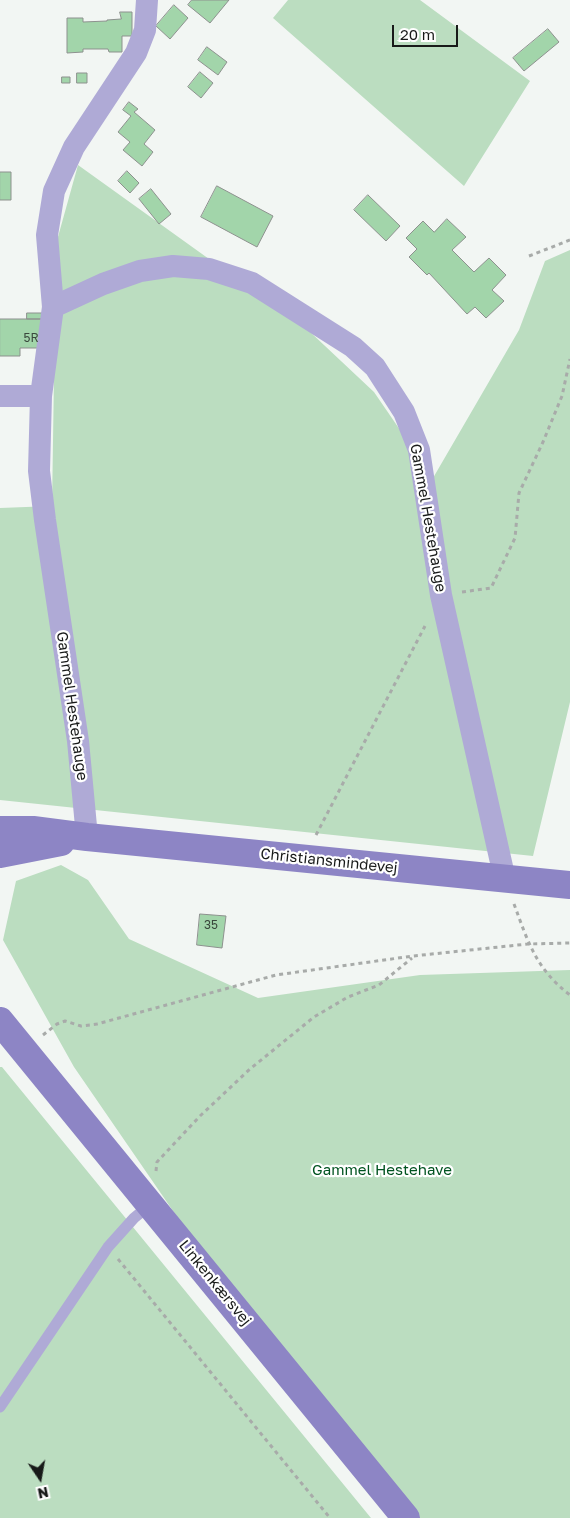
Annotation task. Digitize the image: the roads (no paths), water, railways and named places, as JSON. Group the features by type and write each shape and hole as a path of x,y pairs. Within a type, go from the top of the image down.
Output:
{"street":[{"name":"Gammel Hestehauge","path":"87,837 78,741 39,470 41,396 53,307 47,235 54,191 74,147 136,53 145,30 147,0"},
{"name":"Gammel Hestehauge","path":"53,307 103,284 140,271 172,266 209,269 252,283 353,347 375,367 404,412 419,450 441,594 505,880"},
{"path":"0,396 41,396"},
{"name":"Christiansmindevej","path":"0,830 33,830 505,880 570,885"},
{"name":"Christiansmindevej","path":"0,854 87,837"},
{"name":"Linkenkærsvej","path":"0,1008 23,1049"},
{"name":"Linkenkærsvej","path":"0,1021 406,1518"}],"lane":[{"path":"0,1407 108,1248 134,1218 151,1204"}],"park label":[{"name":"Gammel Hestehave","path":"382,1170"}]}
